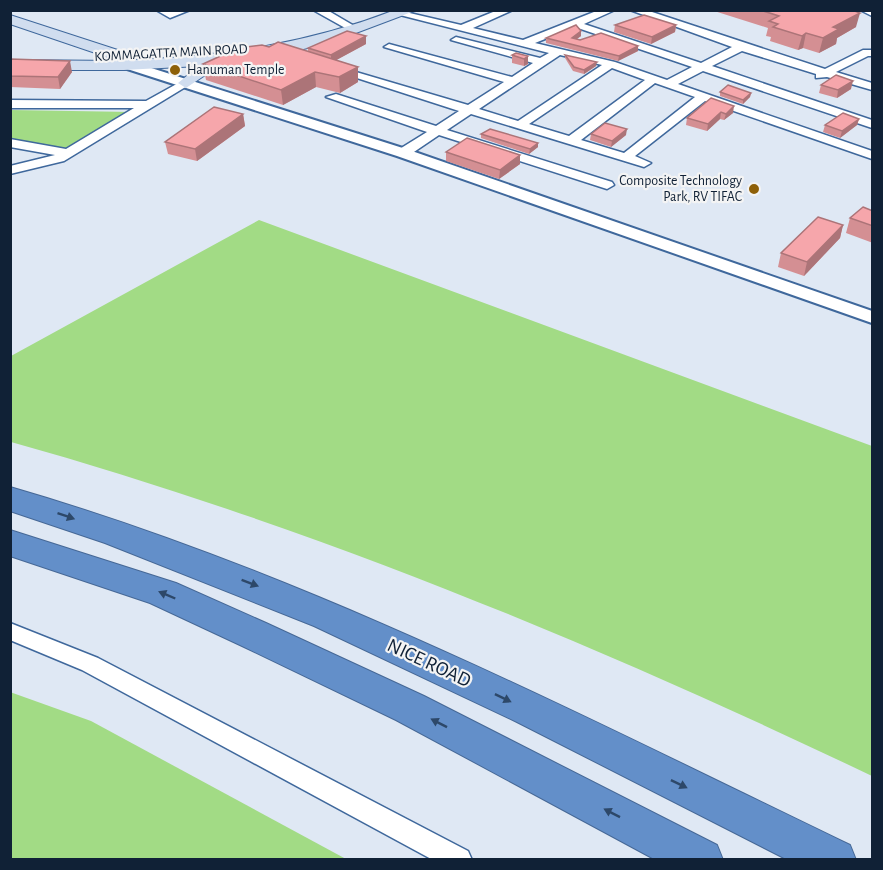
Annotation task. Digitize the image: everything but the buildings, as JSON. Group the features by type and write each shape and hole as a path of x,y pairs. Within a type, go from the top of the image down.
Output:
{"highway":[{"name":"NICE ROAD","path":"10,499 175,553 287,597 440,667 834,860"},
{"path":"10,543 163,593 253,634 410,708 701,860"}],"main road":[{"name":"KOMMAGATTA MAIN ROAD","path":"10,58 104,57 129,61 221,56 309,40 403,12"},
{"name":"KOMMAGATTA MAIN ROAD","path":"10,65 221,56 280,50 324,39 403,12"},
{"path":"10,20 129,61"},
{"path":"10,28 104,57"},
{"path":"186,83 221,56"}],"street":[{"path":"161,10 170,15 185,10"},
{"path":"318,10 351,27"},
{"path":"463,28 508,10"},
{"path":"525,43 610,10"},
{"path":"635,10 741,47 873,87"},
{"path":"865,10 873,13"},
{"path":"403,12 611,64 873,156"},
{"path":"575,24 873,124"},
{"path":"456,40 543,62"},
{"path":"389,47 514,81"},
{"path":"668,84 741,47"},
{"path":"280,50 299,59"},
{"path":"403,153 559,51"},
{"path":"813,81 867,52 873,53"},
{"path":"129,61 186,83 403,153 873,317"},
{"path":"520,125 611,64"},
{"path":"322,65 644,163"},
{"path":"572,141 654,79"},
{"path":"10,170 59,158 186,83"},
{"path":"626,157 704,96"},
{"path":"332,97 607,185"},
{"path":"10,104 150,105"},
{"path":"10,143 68,153"},
{"path":"10,631 90,664 459,860"}],"green space":[{"path":"10,110 133,112 66,149 11,140"},
{"path":"259,220 872,446 872,776 662,679 449,590 232,510 11,442 11,356"},
{"path":"10,692 91,721 346,859 11,859"}],"place":[{"name":"Hanuman Temple","path":"175,70"},
{"name":"Composite Technology Park, RV TIFAC","path":"754,189"}]}
